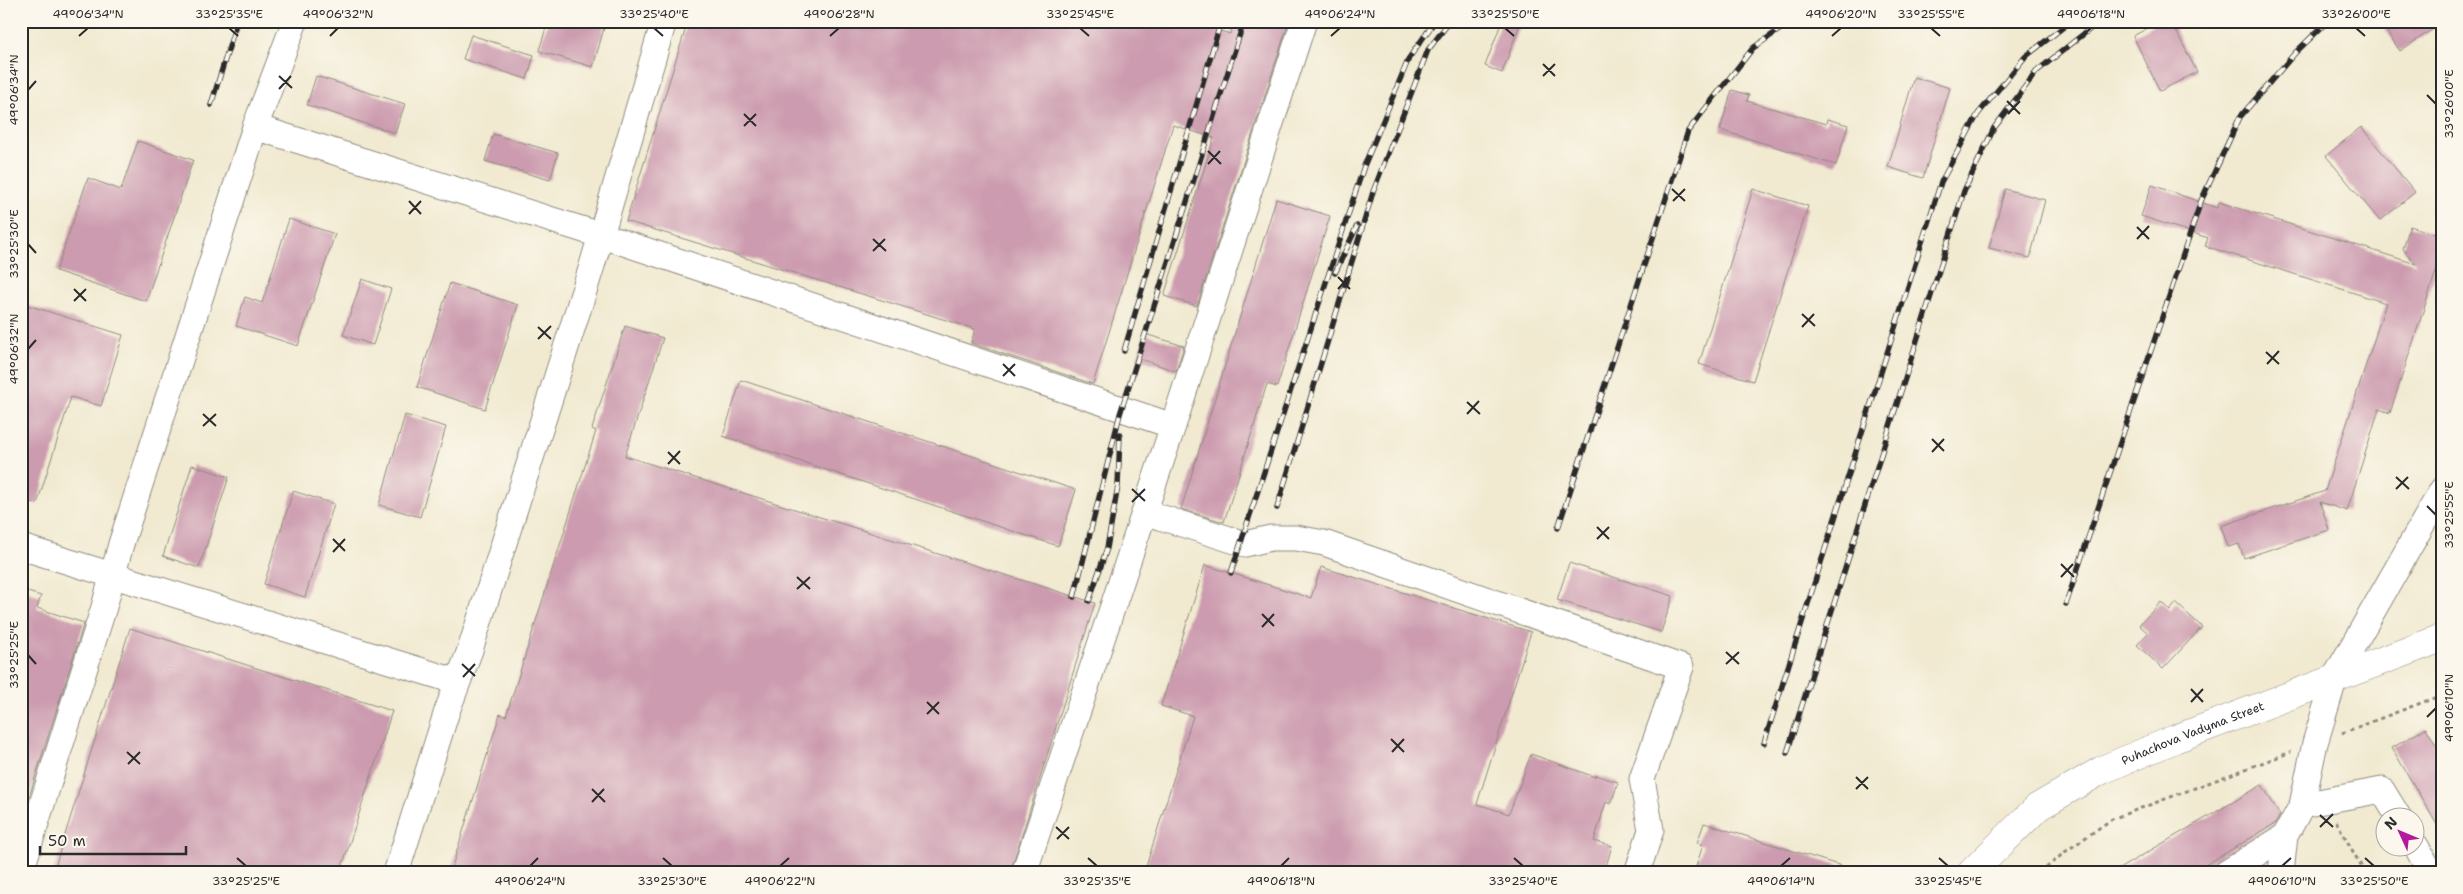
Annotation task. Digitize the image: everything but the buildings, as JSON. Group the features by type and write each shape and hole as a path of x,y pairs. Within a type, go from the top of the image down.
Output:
{"main road":[{"name":"Puhachova Vadyma Street","path":"1971,873 2038,807 2102,770 2175,738 2442,638"}],"lane":[{"path":"21,871 255,127 295,21"},
{"path":"396,873 470,650 600,235 664,21"},
{"path":"1024,873 1173,426 1304,21"},
{"path":"255,127 600,235 1173,426"},
{"path":"2226,873 2285,836 2313,803 2315,743 2334,677 2442,490"},
{"path":"1144,512 1245,544 1271,538 1296,538 1324,543 1680,667 1642,779 1651,830 1637,873"},
{"path":"21,547 458,682"},
{"path":"2313,803 2382,790 2392,806"},
{"path":"2281,873 2285,836"},
{"path":"2422,856 2431,873"}],"path":[{"path":"2040,873 2065,852 2112,819 2442,695"},
{"path":"2313,803 2365,873"}],"railway":[{"path":"211,105 237,21"},
{"path":"1124,351 1221,21"},
{"path":"1074,597 1120,414 1244,21"},
{"path":"1231,573 1364,166 1409,58 1435,21"},
{"path":"1277,508 1373,192 1428,50 1450,21"},
{"path":"1558,528 1688,131 1753,48 1792,21"},
{"path":"1764,743 1941,182 1978,114 2025,57 2071,21"},
{"path":"1787,753 1964,191 1994,128 2037,71 2100,21"},
{"path":"2066,604 2201,201 2240,117 2295,53 2328,21"},
{"path":"1335,273 1357,226"},
{"path":"1089,601 1107,548 1118,486 1120,434"}]}
